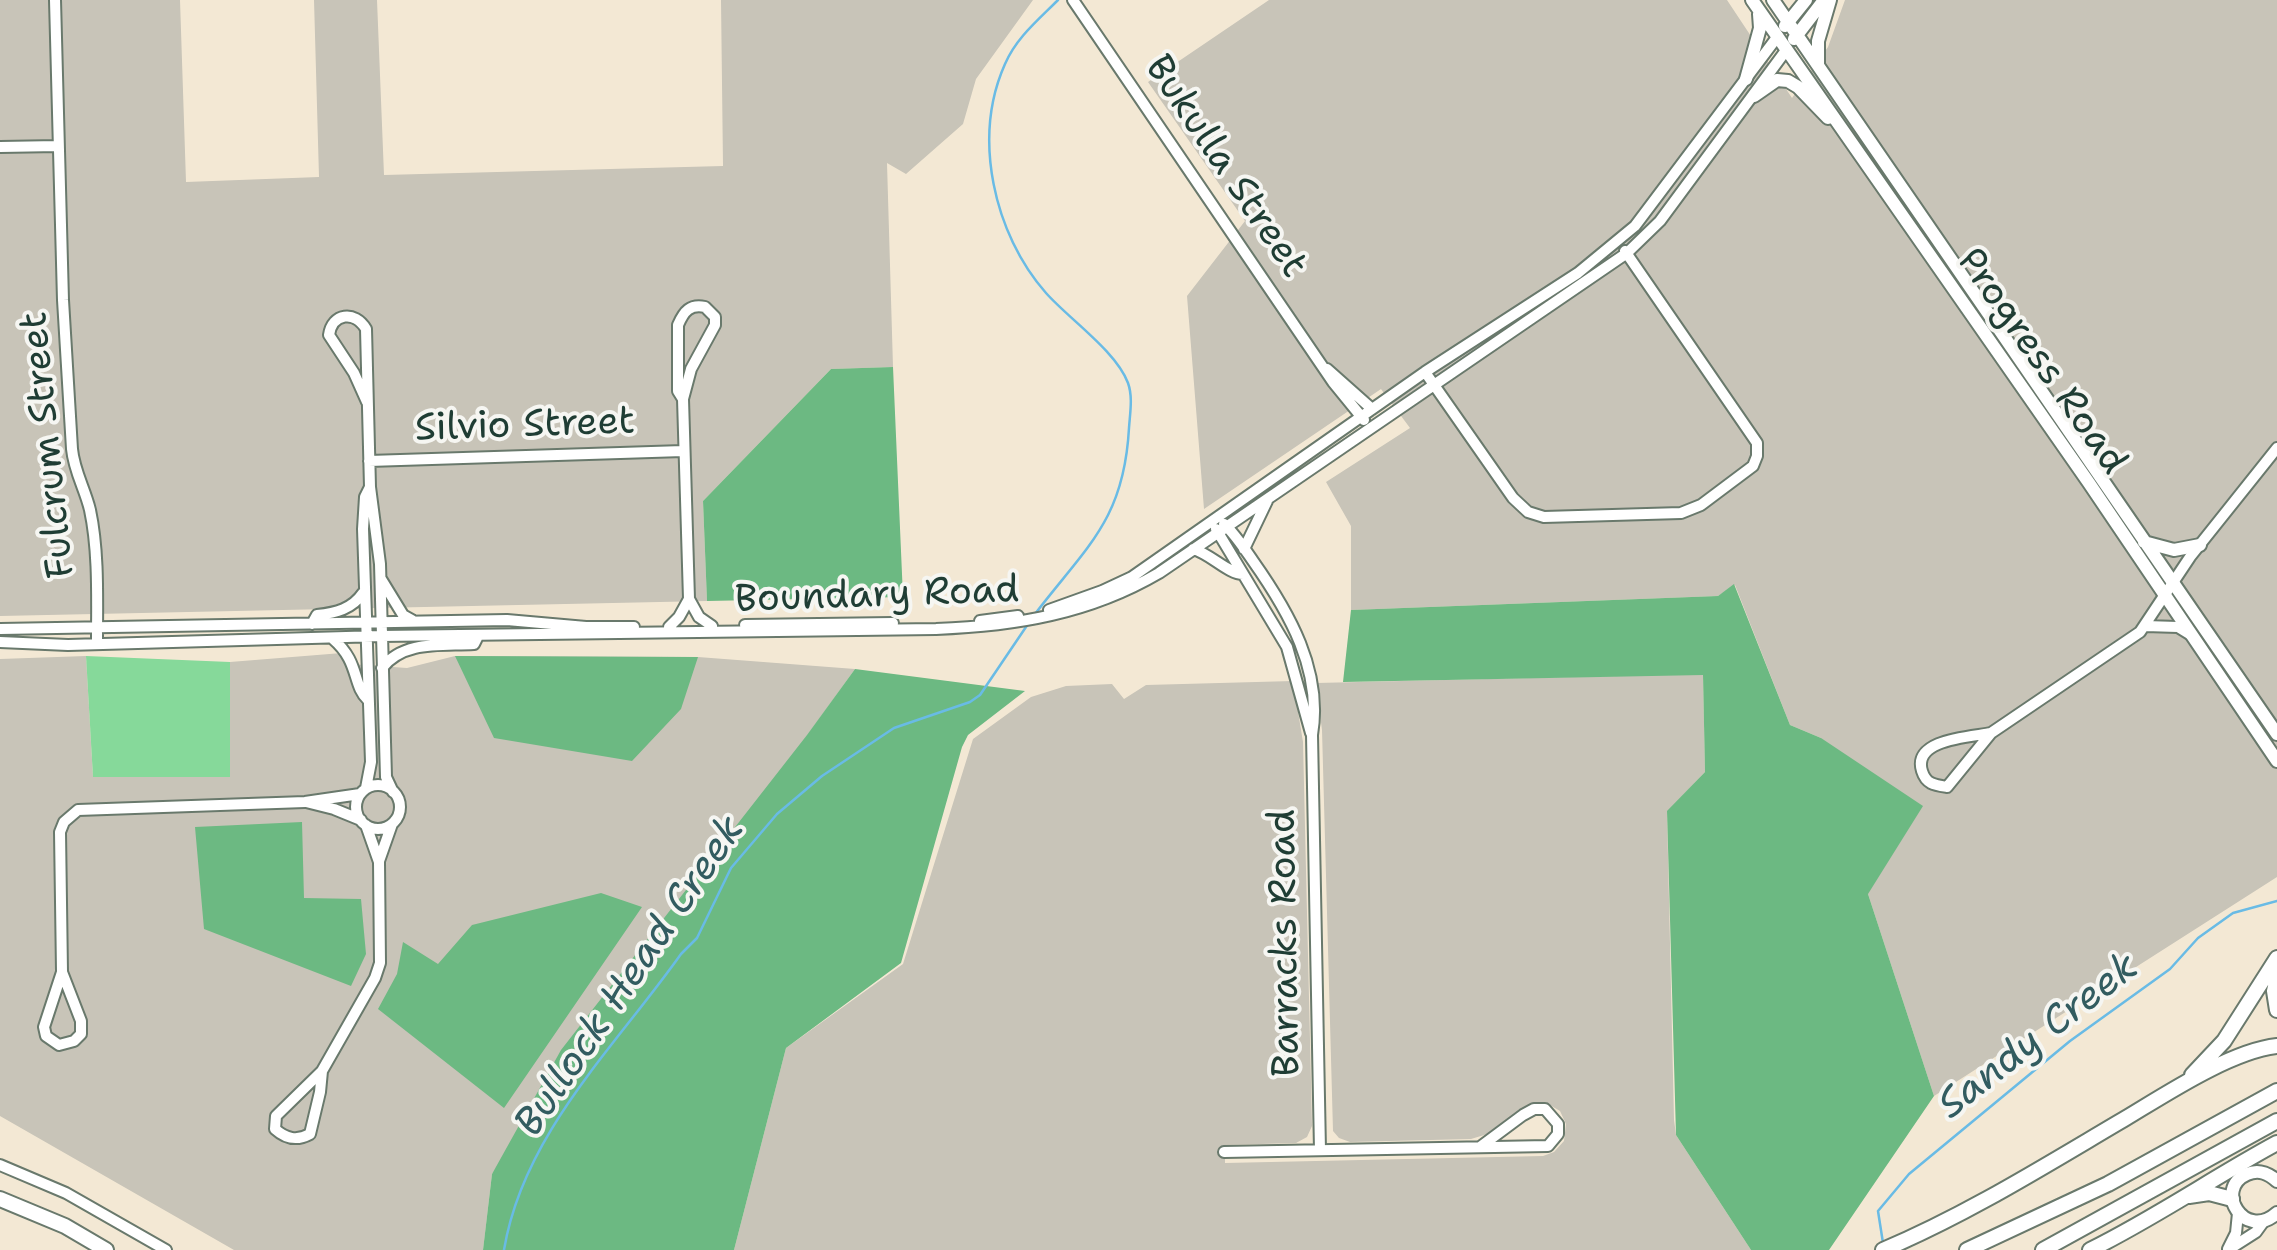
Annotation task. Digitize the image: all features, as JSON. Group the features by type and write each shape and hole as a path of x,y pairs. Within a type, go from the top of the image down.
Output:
{"highway":[{"path":"2176,1088 2216,1052 2277,958"},
{"path":"2277,978 2277,1010"},
{"path":"1883,1250 1994,1195 2176,1088 2246,1054 2277,1046"},
{"path":"1967,1250 2120,1178 2277,1090"},
{"path":"2043,1250 2277,1121"},
{"path":"2090,1250 2277,1142"},
{"path":"2186,1197 2209,1193 2235,1206"},
{"path":"0,1199 66,1226 106,1250"}],"main road":[{"name":"Progress Road","path":"1773,0 2144,542 2193,636 2277,761"},
{"name":"Boundary Road","path":"1778,36 1806,0"},
{"name":"Boundary Road","path":"1787,50 1827,0"},
{"path":"1818,64 1818,41 1827,0"},
{"name":"Progress Road","path":"1755,5 2169,590 2277,734"},
{"path":"1746,79 1760,28 1755,5"},
{"path":"1754,96 1777,80 1788,81 1842,130"},
{"path":"2144,542 2174,550 2200,545"},
{"path":"2273,1216 2250,1221 2235,1206 2237,1182 2250,1172 2268,1174 2277,1181"}],"street":[{"name":"Fulcrum Street","path":"54,0 72,449 92,523 96,644"},
{"name":"Bukulla Street","path":"1073,0 1359,418"},
{"name":"Boundary Road","path":"1082,604 1132,577 1425,372 1578,274 1616,244 1635,226 1778,36"},
{"name":"Boundary Road","path":"0,642 96,644 936,626 1010,618 1082,604 1138,584 1193,549 1628,253 1660,221 1787,50"},
{"path":"0,147 58,146"},
{"path":"1425,372 1513,498 1528,512 1544,516 1681,513 1700,505 1753,466 1758,456 1757,443 1628,253 1616,244"},
{"path":"683,399 678,391 678,324 690,308 705,307 715,317 716,325 691,370 683,399 684,451 689,599 698,617 712,626"},
{"path":"322,1071 310,1134 300,1139 282,1135 275,1129 276,1116 322,1071 375,978 380,963 379,862 400,805 386,777 380,578 370,487 366,330 361,320 352,315 342,316 330,329 331,340 354,373 367,402"},
{"name":"Bukulla Street","path":"1326,369 1372,410"},
{"path":"1359,418 1374,424 1372,410"},
{"path":"1990,733 1938,743 1920,763 1924,776 1932,785 1947,787 1990,733 2135,637 2200,545 2277,448"},
{"name":"Silvio Street","path":"369,461 684,451"},
{"path":"370,487 364,513 364,591 371,762 356,807 379,862"},
{"path":"1244,549 1267,500"},
{"name":"Barracks Road","path":"1215,518 1228,526 1294,629 1306,659 1316,708 1312,735 1320,1150"},
{"name":"Barracks Road","path":"1215,518 1216,533 1287,647 1312,735"},
{"path":"1193,549 1214,557 1235,574 1243,574"},
{"path":"380,578 403,614 415,622"},
{"path":"312,624 317,615 350,606 364,591"},
{"path":"668,627 689,599"},
{"name":"Boundary Road","path":"0,629 507,620 586,628 936,626"},
{"path":"2145,626 2178,626 2193,636"},
{"path":"382,669 397,655 415,647 474,644 478,636"},
{"path":"332,638 352,660 360,692 368,700"},
{"path":"62,972 44,1027 46,1036 59,1045 74,1042 81,1034 81,1020 62,972 58,847 64,822 78,810 305,802 380,785 394,792"},
{"path":"305,802 334,809 379,828 392,824"},
{"path":"1224,1152 1548,1146 1558,1134 1558,1124 1545,1109 1534,1109 1480,1147"},
{"path":"0,1165 66,1193 166,1250"},
{"path":"2235,1206 2238,1228 2228,1250 2273,1216"}],"shaded area":[{"path":"0,0 180,0 186,182 319,177 314,0 377,0 384,175 723,166 721,0 1033,0 976,79 963,124 906,174 887,163 893,367 831,369 703,501 707,601 0,616"},
{"path":"1269,0 1727,0 1792,98 1828,47 1845,0 2277,0 2277,877 1934,1096 1821,738 1790,725 1735,585 1718,596 1351,610 1351,526 1326,482 1410,428 1381,389 1204,509 1187,296 1245,221 1148,82"},
{"path":"342,653 350,664 407,668 455,656 698,657 855,669 492,1174 483,1250 234,1250 0,1116 0,659 86,656 93,777 230,776 230,662"},
{"path":"1703,674 1705,772 1667,812 1674,1120 1676,1135 1751,1250 734,1250 786,1048 903,964 973,739 1031,697 1066,686 1112,684 1124,699 1146,685 1293,681 1303,742 1312,1126 1307,1137 1296,1143 1225,1145 1225,1163 1543,1156 1554,1152 1564,1141 1566,1124 1560,1111 1545,1102 1528,1105 1494,1132 1471,1139 1350,1142 1333,1131 1322,730 1316,683"}],"green space":[{"path":"893,367 903,597 707,601 703,501 831,369"},
{"path":"1734,584 1790,725 1821,738 1923,806 1868,894 1934,1096 1829,1250 1751,1250 1676,1135 1667,811 1705,772 1703,675 1343,682 1351,610 1718,596"},
{"path":"86,656 230,662 230,777 93,777"},
{"path":"455,656 698,657 681,709 632,761 494,738"},
{"path":"855,669 1025,691 968,735 962,747 901,963 786,1048 734,1250 483,1250 492,1174 561,1050"},
{"path":"302,822 304,898 361,899 366,954 351,986 204,929 195,827"},
{"path":"601,893 642,907 504,1108 378,1009 397,974 403,942 438,964 472,925"}],"waterway":[{"name":"Bullock Head Creek","path":"1035,614 1086,550 1111,509 1126,460 1131,405 1128,383 1113,359 1046,293 1028,269 1001,214 994,184 990,123 1005,64 1021,38 1058,0"},
{"name":"Bullock Head Creek","path":"504,1250 514,1208 551,1130 601,1058 697,938 731,868 777,814 822,776 894,728 980,695 1028,624"},
{"name":"Sandy Creek","path":"1883,1243 1878,1211 1909,1174 2070,1041 2170,969 2198,938 2233,913 2277,901"}]}
